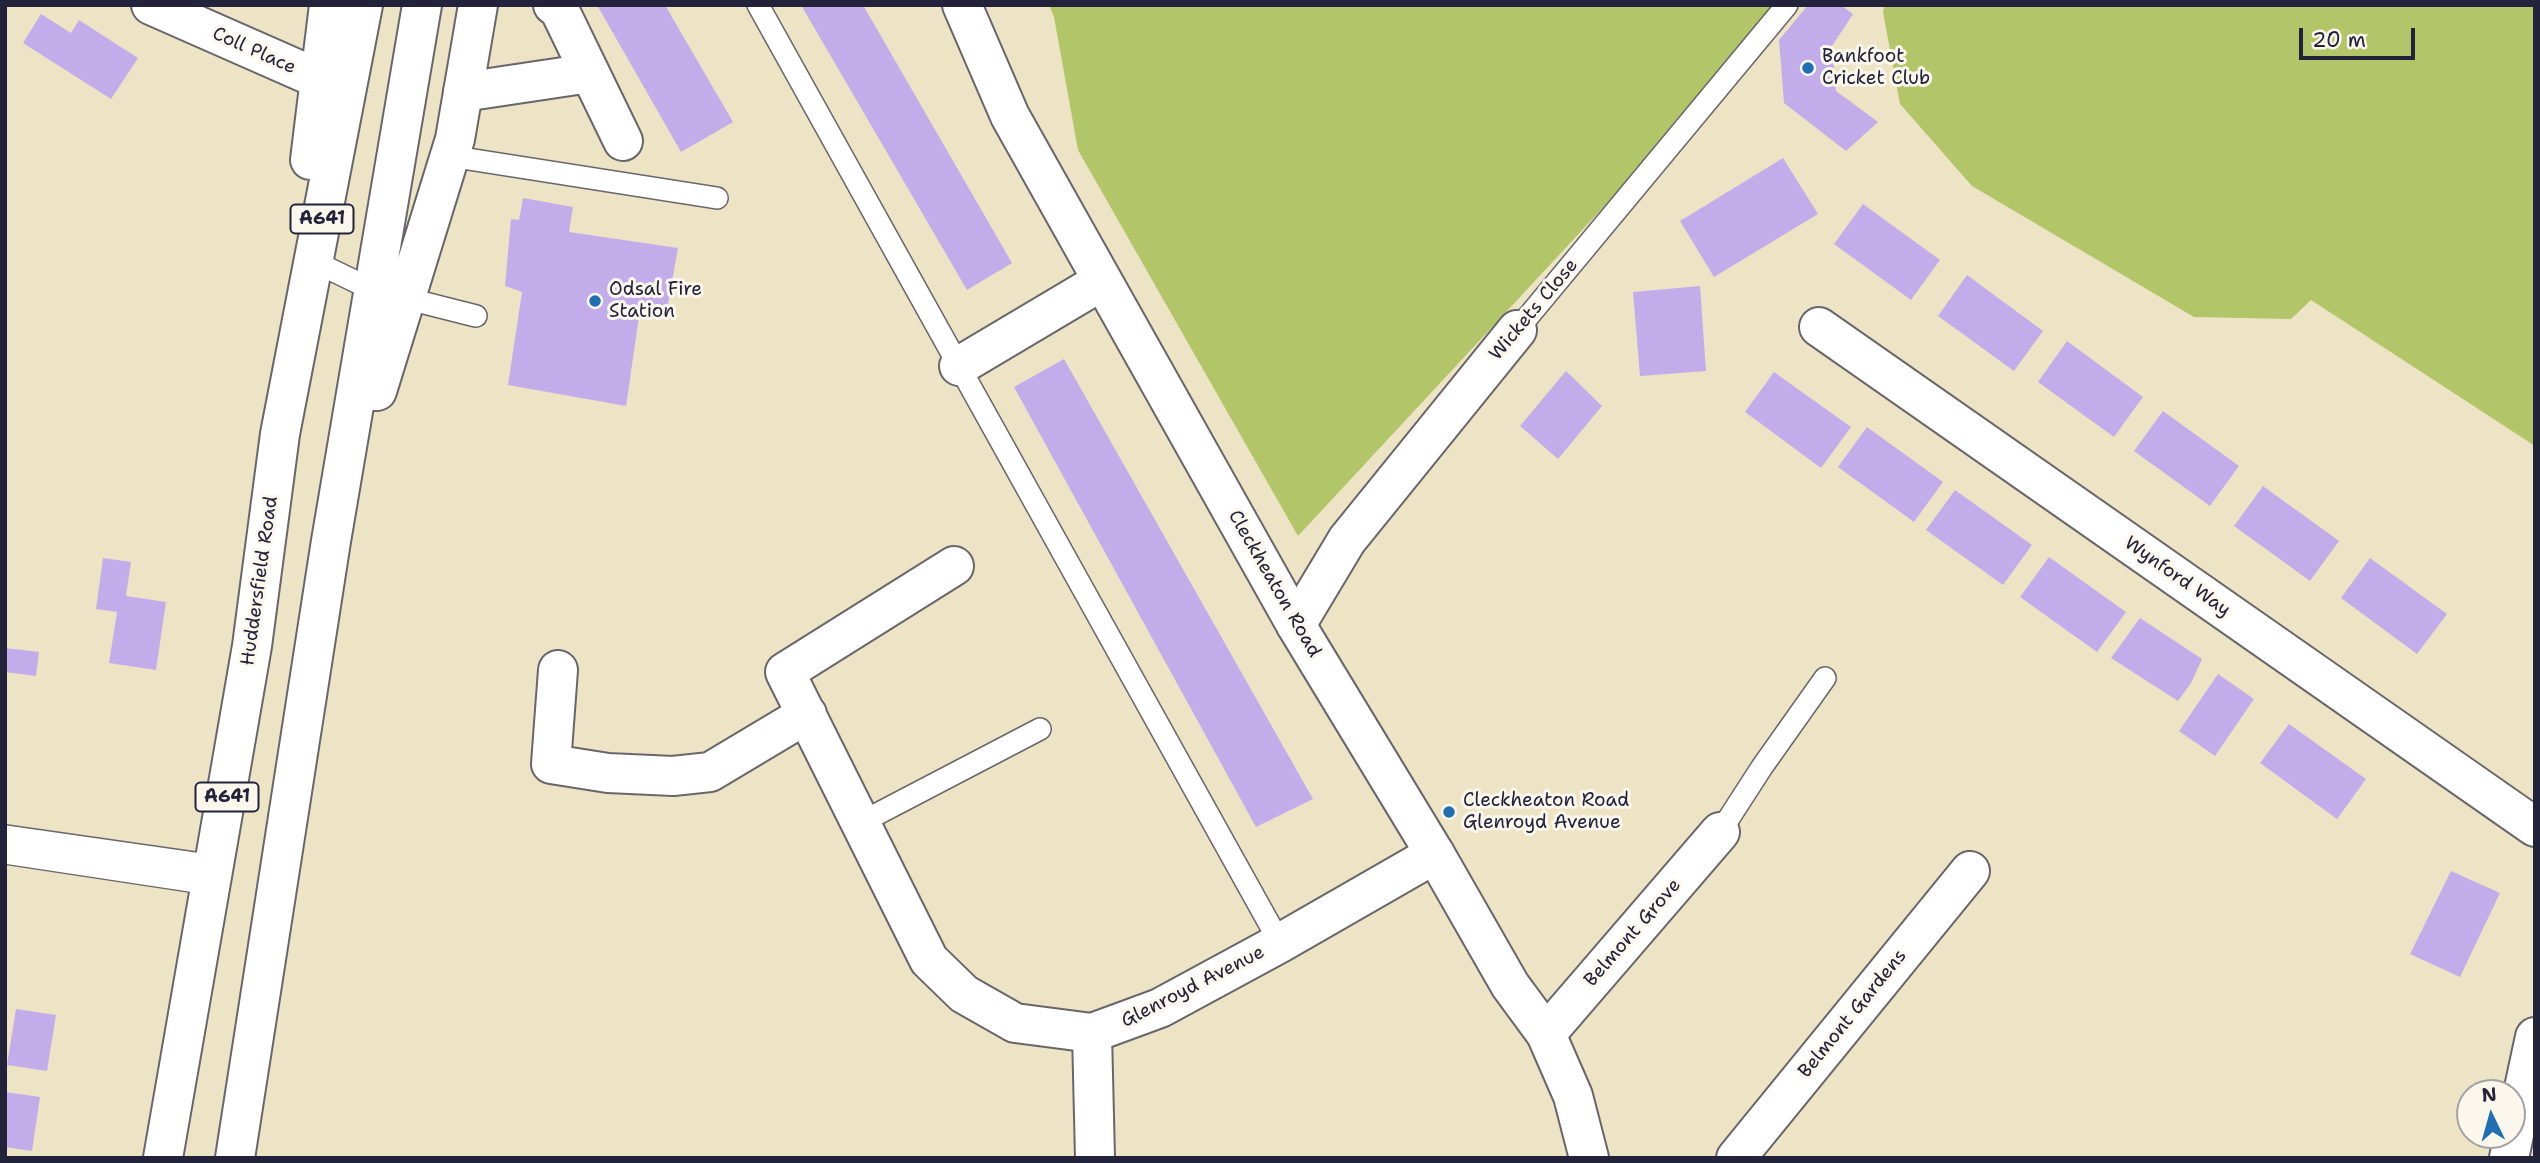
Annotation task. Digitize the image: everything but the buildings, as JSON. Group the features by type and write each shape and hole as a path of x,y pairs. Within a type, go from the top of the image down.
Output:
{"street":[{"name":"Coll Place","path":"151,5 319,79"},
{"path":"307,258 319,79 328,5"},
{"name":"A641","path":"307,258 363,5"},
{"path":"235,1158 331,541 389,295 422,5"},
{"path":"389,295 455,139 478,5"},
{"path":"553,5 559,9 623,141"},
{"name":"Cleckheaton Road","path":"962,5 1010,116 1296,625 1435,854 1510,985 1546,1034 1573,1096 1589,1158"},
{"path":"463,92 590,73"},
{"name":"Huddersfield Road","path":"163,1158 252,646 307,258"},
{"path":"959,366 1102,281"},
{"name":"Wynford Way","path":"1819,327 2535,827"},
{"name":"Wickets Close","path":"1296,625 1347,540 1517,330"},
{"name":"Glenroyd Avenue","path":"954,566 785,672 929,960 964,994 1015,1023 1092,1034 1160,1008 1435,854"},
{"path":"558,670 551,764 608,773 673,776 710,772 807,714"},
{"name":"Belmont Grove","path":"1546,1034 1720,832"},
{"name":"Belmont Gardens","path":"1736,1158 1970,871"},
{"path":"1092,1034 1095,1158"},
{"path":"2509,1158 2535,1037"}],"lane":[{"path":"758,5 1280,943"},
{"name":"Wickets Close","path":"1517,330 1787,5"},
{"path":"449,156 717,198"},
{"path":"307,258 389,295 475,316"},
{"path":"1720,832 1825,678"},
{"path":"860,824 1040,729"},
{"path":"5,836 213,875"},
{"path":"5,853 213,875"}],"green space":[{"path":"1049,5 1787,5 1755,44 1298,536 1078,150 1054,17"},
{"path":"1885,5 2535,5 2535,446 2311,300 2291,319 2194,317 1972,186 1900,104 1883,12"}],"place":[{"name":"Bankfoot Cricket Club","path":"1808,68"},
{"name":"Odsal Fire Station","path":"595,301"},
{"name":"Cleckheaton Road Glenroyd Avenue","path":"1449,812"}]}
